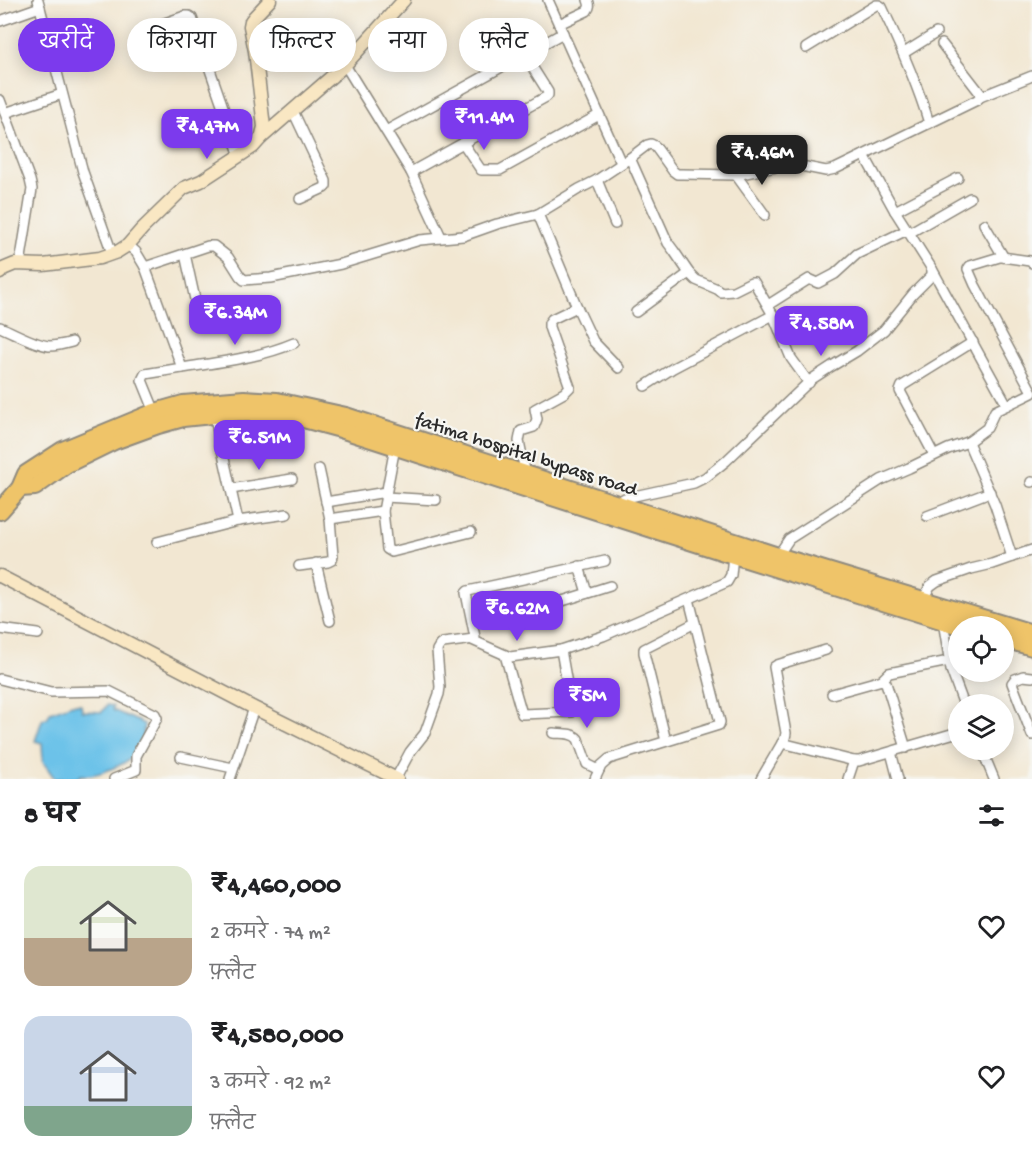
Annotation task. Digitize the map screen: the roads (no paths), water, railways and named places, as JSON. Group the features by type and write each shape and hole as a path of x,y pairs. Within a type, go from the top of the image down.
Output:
{"highway":[{"name":"fatima hospital bypass road","path":"0,511 20,488 26,474 63,450 155,412 183,404 244,399 395,447 616,503 776,562 893,598 948,622"},
{"name":"fatima hospital bypass road","path":"20,488 35,487 67,464 114,441 175,421 272,408 346,416 733,555 776,562"},
{"name":"fatima hospital bypass road","path":"893,598 923,600 1032,633"},
{"path":"1014,642 1032,647"}],"street":[{"path":"261,138 264,127 250,26 254,17 270,0"},
{"path":"356,53 404,0"},
{"path":"548,0 621,163"},
{"path":"549,37 589,9 588,0"},
{"path":"806,48 876,3 882,7 904,53 929,123"},
{"path":"0,21 39,4 82,172 112,253"},
{"path":"904,53 936,33"},
{"path":"942,44 980,93 980,97"},
{"path":"211,72 240,156"},
{"path":"0,273 3,269 15,264 43,265 100,258 128,245 184,188 201,181 253,147 337,72"},
{"path":"349,72 411,172 441,237"},
{"path":"386,131 492,72"},
{"path":"411,172 548,95 535,72"},
{"path":"145,267 207,246 214,246 228,257 242,278 247,280 271,278 341,264 420,240 463,236 538,214 597,180 651,144 677,174 736,175 790,164 826,171 835,169 980,97 1032,76"},
{"path":"5,113 62,94"},
{"path":"0,100 32,189 21,264"},
{"path":"293,111 326,181 324,188 300,199"},
{"path":"463,143 481,170 500,170 599,115"},
{"path":"864,155 895,211 932,269 1007,405"},
{"path":"630,158 668,243 689,273 696,280 721,292 733,291 754,282 774,315 791,358 809,383"},
{"path":"736,175 765,214"},
{"path":"895,211 958,178"},
{"path":"597,180 615,224"},
{"path":"768,305 809,279 817,283 836,274 857,255 908,232 970,198"},
{"path":"538,214 593,341 619,368"},
{"path":"984,224 1002,257"},
{"path":"128,245 136,252 145,267 182,368"},
{"path":"184,254 198,313"},
{"path":"1032,263 1002,257 970,266 968,269 1030,393 1032,405"},
{"path":"616,503 625,498 694,483 706,477 809,383 884,330 913,294 932,275 932,269"},
{"path":"636,312 689,273"},
{"path":"527,482 519,441 521,431 534,428 537,419 535,409 564,393 570,387 549,323 552,319 577,307"},
{"path":"645,386 774,315"},
{"path":"0,327 47,346 72,342"},
{"path":"934,455 900,388 973,342"},
{"path":"155,412 142,380 146,374 238,359 280,349 294,343"},
{"path":"776,562 789,539 881,480 968,442 987,428 995,411 1030,393"},
{"path":"214,414 238,521"},
{"path":"968,442 990,492 1011,557"},
{"path":"395,447 383,511 387,549 392,552 471,532"},
{"path":"299,566 332,560 333,556 330,519 319,469"},
{"path":"231,489 292,479"},
{"path":"927,516 990,492"},
{"path":"326,502 385,495 436,500"},
{"path":"330,519 383,511"},
{"path":"157,542 238,521 287,514"},
{"path":"923,600 930,586 937,581 1032,550"},
{"path":"0,576 254,708 397,779 410,752 425,733 439,694 438,647 443,643 472,640 510,657 561,650 603,636 727,582 731,575 733,555"},
{"path":"472,640 475,637 466,596 468,591 604,561"},
{"path":"316,563 330,621"},
{"path":"579,567 587,593"},
{"path":"556,603 610,586"},
{"path":"554,733 575,736 587,764 597,775 604,762 609,759 719,725 689,599"},
{"path":"943,621 948,654"},
{"path":"666,741 644,649 695,623"},
{"path":"0,629 38,634"},
{"path":"505,655 522,714 572,712 561,650"},
{"path":"761,779 785,738 786,728 774,667 826,650"},
{"path":"832,694 882,680 889,673 948,661"},
{"path":"1032,677 1020,677 1012,683 1032,735"},
{"path":"0,679 51,692 109,691 155,714 157,718 136,756 135,770 114,779"},
{"path":"882,680 886,683 906,748"},
{"path":"230,779 254,708"},
{"path":"782,743 854,761 948,735"},
{"path":"891,752 898,779"},
{"path":"181,757 234,768"},
{"path":"986,760 994,779"},
{"path":"848,779 854,761"}],"water":[{"path":"72,704 81,704 82,711 102,712 107,705 113,706 113,710 144,724 141,748 131,759 104,771 81,775 76,779 55,779 43,762 42,743 35,741 42,720 48,717 50,712"}]}
